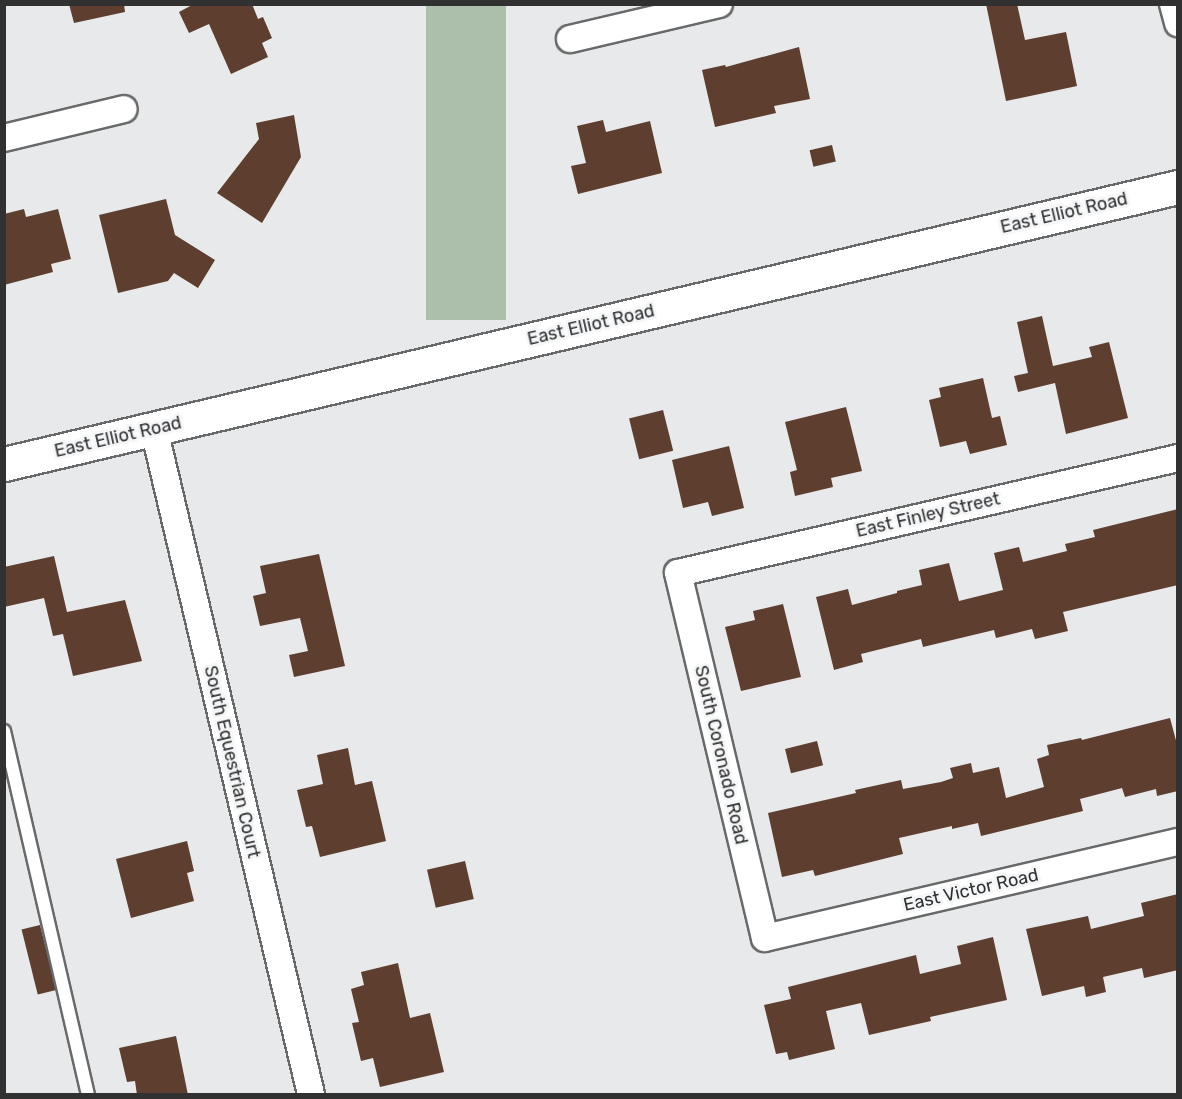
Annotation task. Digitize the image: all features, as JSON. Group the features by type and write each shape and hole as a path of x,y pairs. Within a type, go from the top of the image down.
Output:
{"main road":[{"name":"East Elliot Road","path":"4,464 1178,187"}],"street":[{"path":"570,39 719,4"},
{"path":"1173,4 1178,23"},
{"path":"4,138 124,109"},
{"name":"South Equestrian Court","path":"154,429 311,1095"},
{"name":"East Finley Street","path":"678,573 1178,458"},
{"name":"South Coronado Road","path":"678,573 765,938"},
{"name":"East Victor Road","path":"765,938 1178,842"}],"lane":[{"path":"4,731 88,1095"}],"green space":[{"path":"426,5 506,5 506,320 426,320"}],"building":[{"path":"69,4 124,4 125,12 74,23"},
{"path":"194,4 252,4 258,19 263,17 272,38 262,43 268,57 231,74 209,24 189,33 179,12"},
{"path":"986,4 1017,4 1025,40 1066,32 1077,86 1006,101"},
{"path":"799,47 810,99 774,106 776,113 715,127 702,70 725,65 726,67"},
{"path":"294,115 301,157 262,223 217,193 259,139 256,123"},
{"path":"603,120 606,132 650,121 662,173 578,194 571,166 586,163 577,126"},
{"path":"832,145 836,162 813,167 810,150"},
{"path":"166,199 175,235 215,260 198,288 174,273 168,281 118,293 99,215"},
{"path":"24,209 26,217 58,209 71,259 51,264 53,272 4,285 4,214"},
{"path":"1042,316 1053,366 1092,357 1089,347 1109,342 1128,418 1066,434 1055,383 1018,392 1014,376 1028,373 1017,322"},
{"path":"983,378 992,418 1000,416 1007,445 970,454 966,441 940,447 929,400 941,397 939,388"},
{"path":"846,407 862,471 831,478 833,487 795,496 790,472 797,470 785,422"},
{"path":"663,410 673,451 639,459 629,418"},
{"path":"729,446 744,508 712,516 708,502 683,508 672,460"},
{"path":"1178,509 1178,585 1063,612 1068,631 1035,639 1032,629 996,638 994,630 923,647 921,639 861,654 863,662 834,670 816,597 848,589 852,605 922,585 919,570 949,563 959,601 1003,590 994,553 1019,547 1023,562 1067,551 1065,544 1095,537 1093,530"},
{"path":"319,554 345,666 294,677 289,655 308,651 300,618 260,626 253,596 266,593 260,566"},
{"path":"54,556 67,612 125,600 142,661 73,676 63,634 53,636 44,598 4,607 4,567"},
{"path":"783,604 801,677 741,691 725,627 755,620 753,611"},
{"path":"1170,718 1178,748 1178,791 1157,796 1156,789 1125,797 1122,788 1080,799 1083,811 981,836 978,823 952,829 952,826 899,838 903,854 815,876 813,870 782,877 768,813 901,780 903,789 941,782 953,778 950,768 971,763 973,773 999,767 1006,798 1044,787 1037,759 1049,755 1047,745 1081,738 1082,740"},
{"path":"817,741 823,765 791,773 785,749"},
{"path":"348,748 355,785 372,781 386,841 320,857 312,826 306,827 297,790 323,784 317,755"},
{"path":"187,841 194,871 187,873 194,901 131,918 116,859"},
{"path":"465,861 474,899 436,908 427,870"},
{"path":"1178,894 1178,970 1144,978 1142,968 1103,977 1106,992 1086,997 1084,986 1042,996 1026,929 1088,916 1091,929 1144,916 1141,903"},
{"path":"40,925 56,990 38,995 22,930"},
{"path":"993,937 1007,1000 930,1017 931,1021 869,1035 861,1003 826,1011 835,1049 789,1060 787,1052 776,1054 764,1005 791,999 788,987 916,955 920,974 961,964 957,946"},
{"path":"398,963 410,1018 430,1013 444,1072 380,1087 373,1058 361,1061 352,1023 359,1022 351,989 364,985 361,972"},
{"path":"176,1036 188,1095 137,1095 135,1081 127,1082 119,1048"}]}
